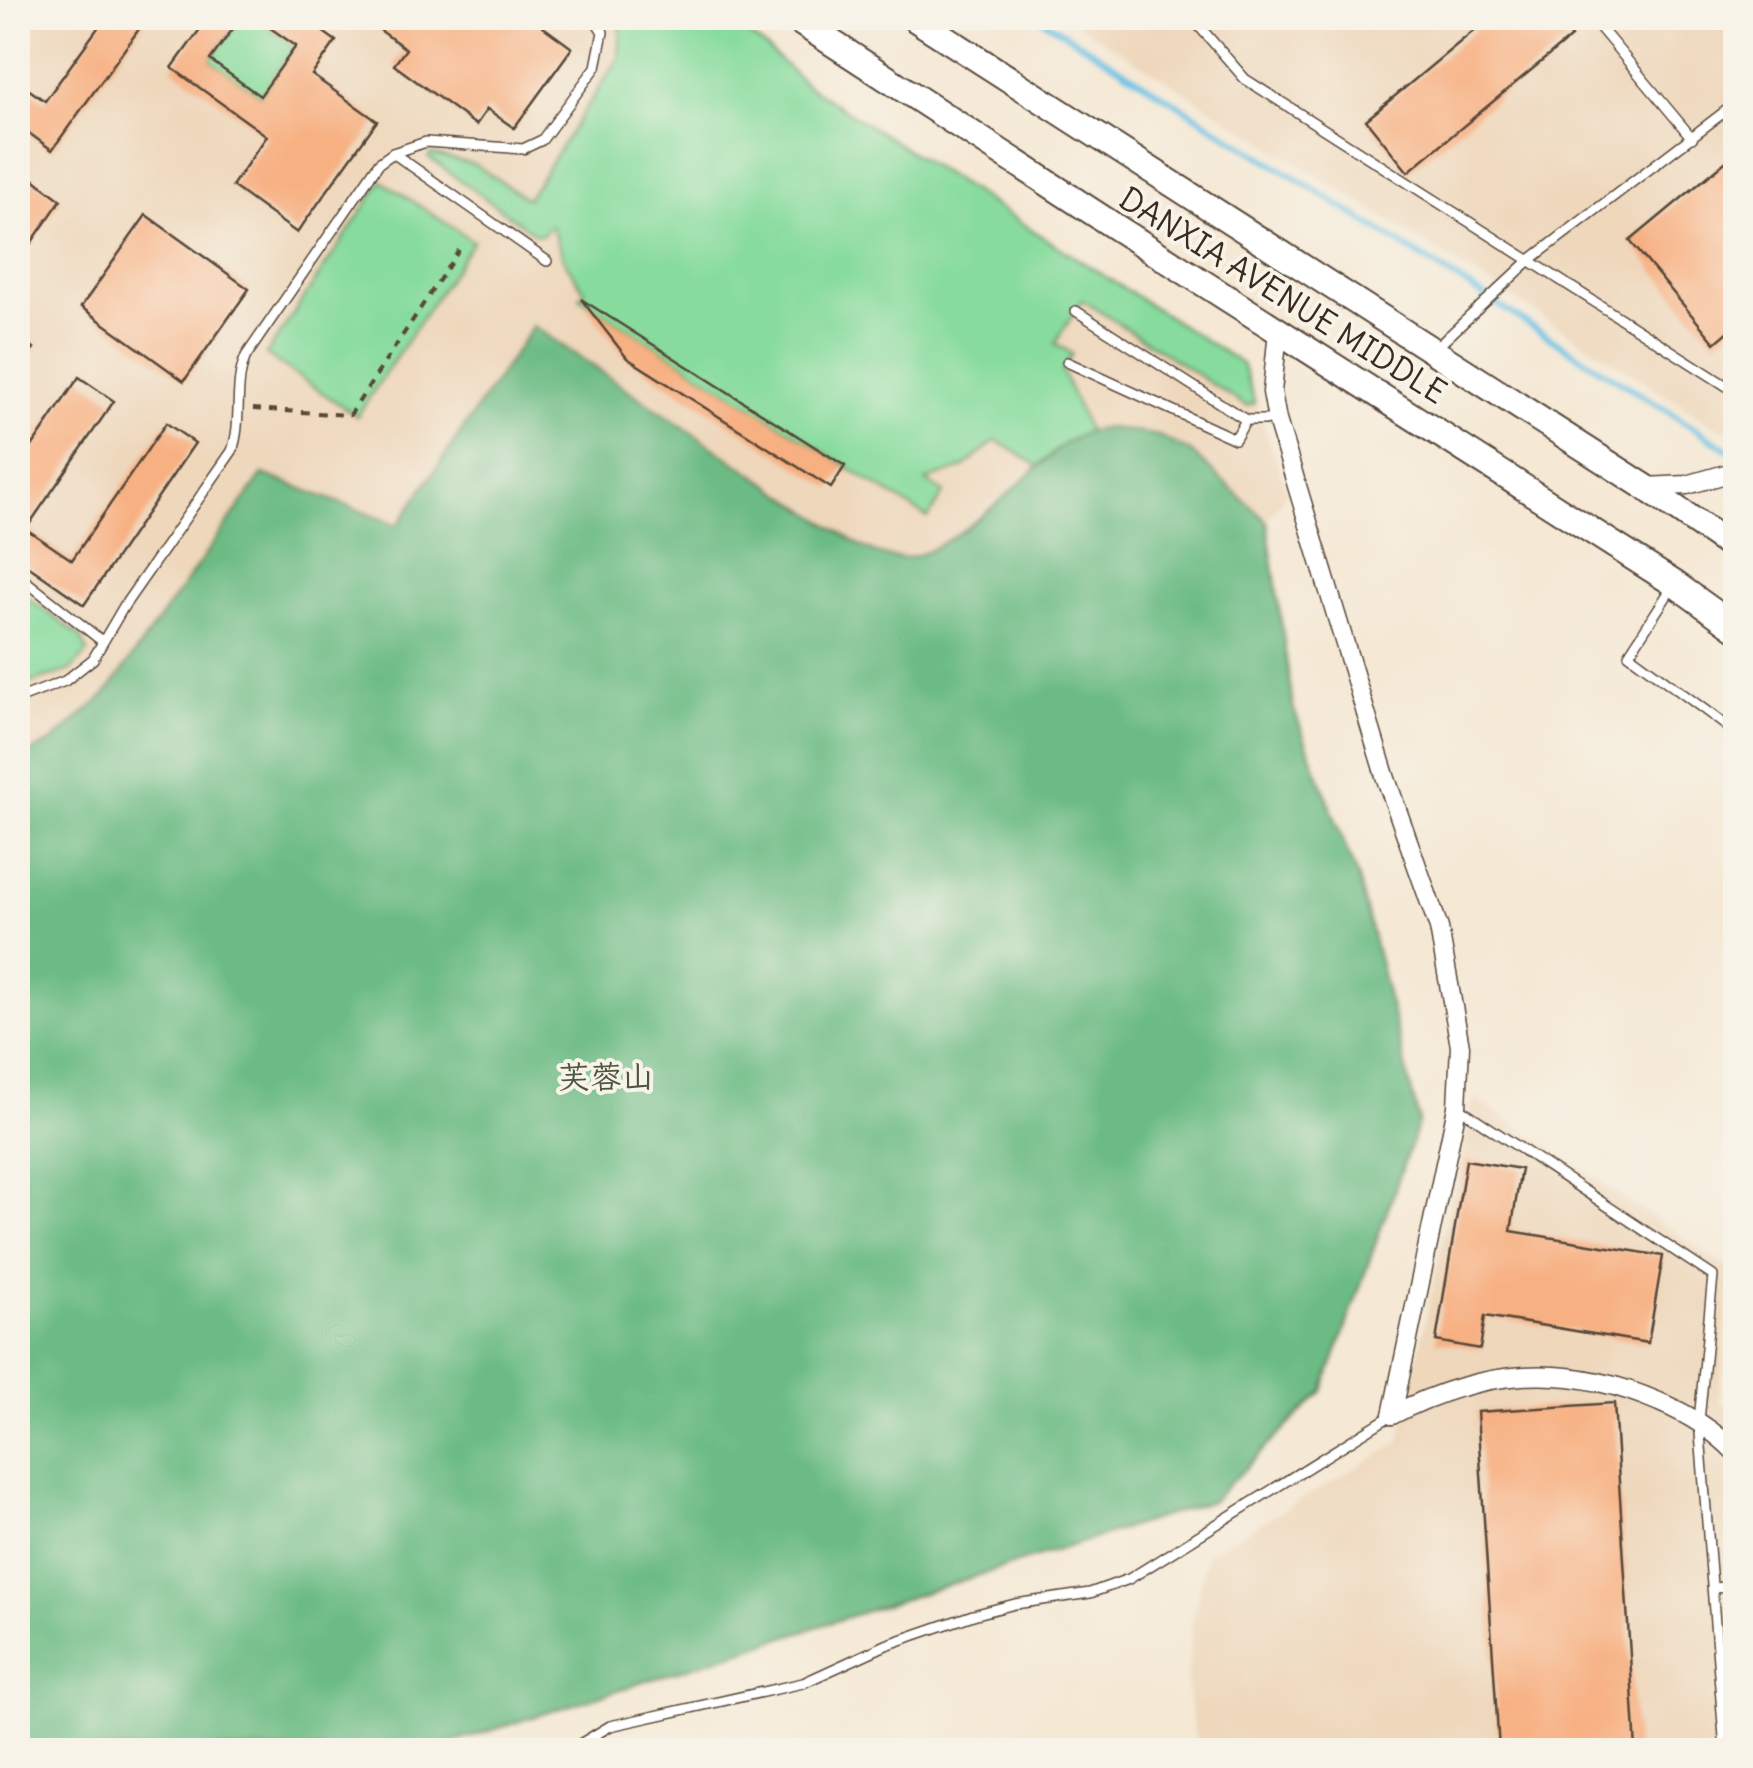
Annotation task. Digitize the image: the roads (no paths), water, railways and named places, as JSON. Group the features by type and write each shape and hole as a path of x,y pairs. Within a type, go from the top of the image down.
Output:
{"main road":[{"name":"DANXIA AVENUE MIDDLE","path":"794,18 1675,584 1736,628"},
{"name":"DANXIA AVENUE MIDDLE","path":"914,18 1645,487 1736,550"}],"street":[{"path":"1278,330 1272,392 1277,420 1385,776 1439,928 1460,1046 1458,1107 1392,1415"},
{"path":"1645,487 1687,485 1736,471"},
{"path":"1392,1415 1430,1396 1478,1381 1534,1375 1582,1376 1633,1390 1699,1421 1736,1453"}],"lane":[{"path":"18,699 65,681 93,659 232,451 238,434 241,370 246,356 365,180 392,153 426,142 523,149 542,140 596,66 603,32 594,18"},
{"path":"1192,18 1245,79 1736,392"},
{"path":"1592,18 1692,138"},
{"path":"1433,351 1530,260 1736,103"},
{"path":"392,153 547,261"},
{"path":"1076,311 1246,420 1277,420"},
{"path":"1067,362 1235,439 1246,420"},
{"path":"18,576 102,642"},
{"path":"1675,584 1630,654 1736,733"},
{"path":"1458,1107 1713,1276 1699,1421 1726,1750"},
{"path":"570,1750 610,1726 803,1683 886,1645 973,1615 1015,1604 1090,1594 1129,1579 1392,1415"},
{"path":"1713,1588 1736,1586"}],"waterway":[{"path":"1040,18 1734,453"}],"park label":[{"name":"芙蓉山","path":"606,1076"}]}
